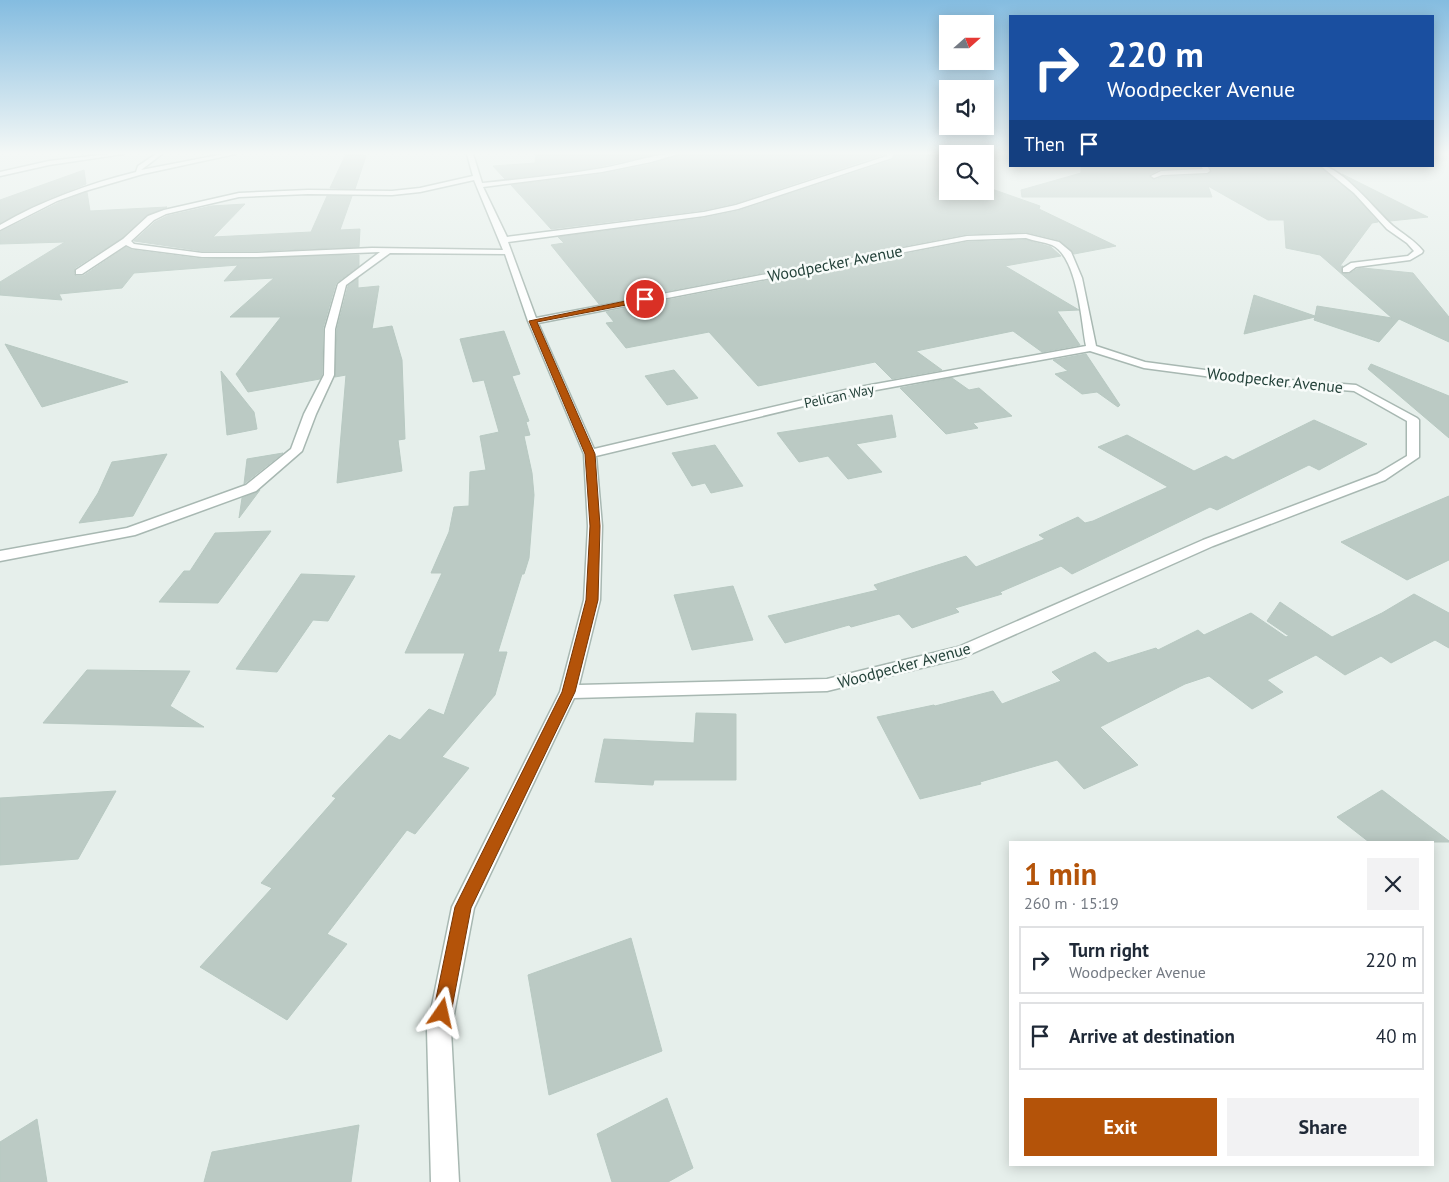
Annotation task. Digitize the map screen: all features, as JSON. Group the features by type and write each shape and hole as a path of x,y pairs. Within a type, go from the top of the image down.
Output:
{"street":[{"path":"2,226 34,209"},
{"path":"79,272 126,241 139,227 164,212 177,209"},
{"path":"445,1182 439,1030 463,907 569,692 592,600 595,526 590,454 533,321 490,209"},
{"path":"126,241 132,246 202,255 258,255 320,251 505,246 728,209"},
{"path":"1346,270 1354,265 1410,258 1419,251 1410,241 1390,228 1372,209"},
{"name":"Woodpecker Avenue","path":"533,321 966,238 1026,236 1056,244 1068,254 1078,278 1091,348 1144,365 1265,381 1356,388 1413,420 1414,457 1381,477 1208,543 962,652 828,685 569,692"},
{"path":"0,556 130,532 251,488 296,451 310,414 329,375 330,329 342,284 388,250"},
{"name":"Pelican Way","path":"590,454 854,391 1091,348"}],"building":[{"path":"0,209 28,209 0,223"},
{"path":"46,209 90,209 90,211 162,209 147,215 122,238 75,268 74,274 76,276 83,276 126,247 132,250 202,259 359,255 359,266 336,283 323,328 322,375 320,379 248,392 236,374 281,317 230,317 274,278 224,281 238,265 134,273 122,288 59,294 62,300 0,295 0,282 65,242 0,244 0,232"},
{"path":"197,209 240,209 213,237 311,232 321,209 347,209 340,230 360,229 359,247 202,251 134,241 155,222 167,216"},
{"path":"533,209 708,209 704,210 551,229"},
{"path":"744,209 1039,209 1116,246 1074,254 1059,240 1026,232 967,234 599,304 551,245 564,243 558,237 704,218"},
{"path":"1249,209 1367,209 1378,222 1372,223 1340,266 1343,266 1342,273 1349,274 1363,268 1413,273 1449,317 1449,342 1399,319 1379,342 1314,320 1315,317 1244,334 1254,295 1315,316 1317,306 1392,318 1320,255 1286,248 1284,220 1268,220"},
{"path":"1378,209 1412,209 1428,217 1390,221"},
{"path":"1026,240 1051,247 1061,256 1005,266 1079,310 1057,311 1080,345 1042,352 1013,331 916,351 942,370 892,379 875,362 758,386 709,332 626,348 606,323 614,322 606,312 967,242"},
{"path":"358,278 358,288 379,286 372,329 392,326 402,360 405,439 398,440 402,471 337,483 346,375 335,377 337,329 348,286"},
{"path":"504,331 520,374 512,376 529,421 526,422 530,435 524,436 532,473 534,495 529,558 524,574 522,574 498,652 507,652 495,695 442,757 469,768 415,834 407,830 327,934 347,944 287,1020 200,967 272,888 261,883 336,798 332,796 389,735 400,740 429,709 444,715 465,653 405,653 442,573 431,573 449,532 454,507 469,506 470,472 486,470 480,436 499,432 484,380 473,382 460,339"},
{"path":"5,344 128,382 42,407"},
{"path":"1086,354 1120,405 1118,407 1097,392 1082,394 1055,374 1068,371 1053,360"},
{"path":"1371,364 1449,396 1449,438 1368,369"},
{"path":"674,370 698,398 667,405 645,376"},
{"path":"221,371 254,412 257,429 227,435"},
{"path":"952,378 969,390 979,388 1012,416 973,423 978,428 946,434 900,388"},
{"path":"892,415 896,437 856,444 882,472 848,479 828,456 799,462 777,433"},
{"path":"1314,420 1367,444 1319,470 1309,465 1217,510 1210,507 1072,574 1061,566 1000,592 1002,594 955,608 959,612 912,628 899,614 851,627 849,625 785,643 768,616 878,590 874,585 966,556 976,567 1045,539 1039,535 1078,517 1085,523 1093,521 1168,487 1098,447 1127,435 1194,471 1226,456 1233,460"},
{"path":"715,445 743,486 711,493 705,483 692,486 672,453"},
{"path":"283,453 245,483 244,484 247,459"},
{"path":"167,454 133,516 79,523 98,493 112,462"},
{"path":"260,490 239,518 242,498"},
{"path":"1449,496 1449,560 1407,580 1341,542"},
{"path":"271,531 218,603 159,602 184,571 190,571 215,533"},
{"path":"301,574 355,576 328,621 313,620 277,672 236,669"},
{"path":"733,586 753,640 692,650 674,595"},
{"path":"1414,594 1449,613 1449,648 1435,640 1391,663 1381,656 1345,675 1316,655 1267,680 1283,692 1252,709 1209,676 1185,684 1100,727 1138,765 1084,789 1057,760 980,782 981,784 920,799 877,717 935,706 993,691 1002,704 1061,681 1052,672 1095,652 1108,663 1156,648 1158,650 1198,630 1204,635 1251,613 1286,637 1289,636 1267,621 1280,602 1332,637 1382,613"},
{"path":"87,670 190,671 170,706 204,727 43,723"},
{"path":"696,713 736,714 736,780 654,780 653,785 595,782 604,739 694,743"},
{"path":"1382,790 1449,842 1368,841 1337,817"},
{"path":"116,791 78,859 0,865 0,798"},
{"path":"631,938 662,1051 549,1095 528,975"},
{"path":"667,1098 693,1168 668,1182 612,1182 597,1134"},
{"path":"37,1119 47,1182 0,1182 0,1142"},
{"path":"359,1125 351,1182 204,1182 212,1152"}],"route":[{"path":"442,1013 463,907 569,692 592,600 595,526 590,454 533,321 645,299"}]}
